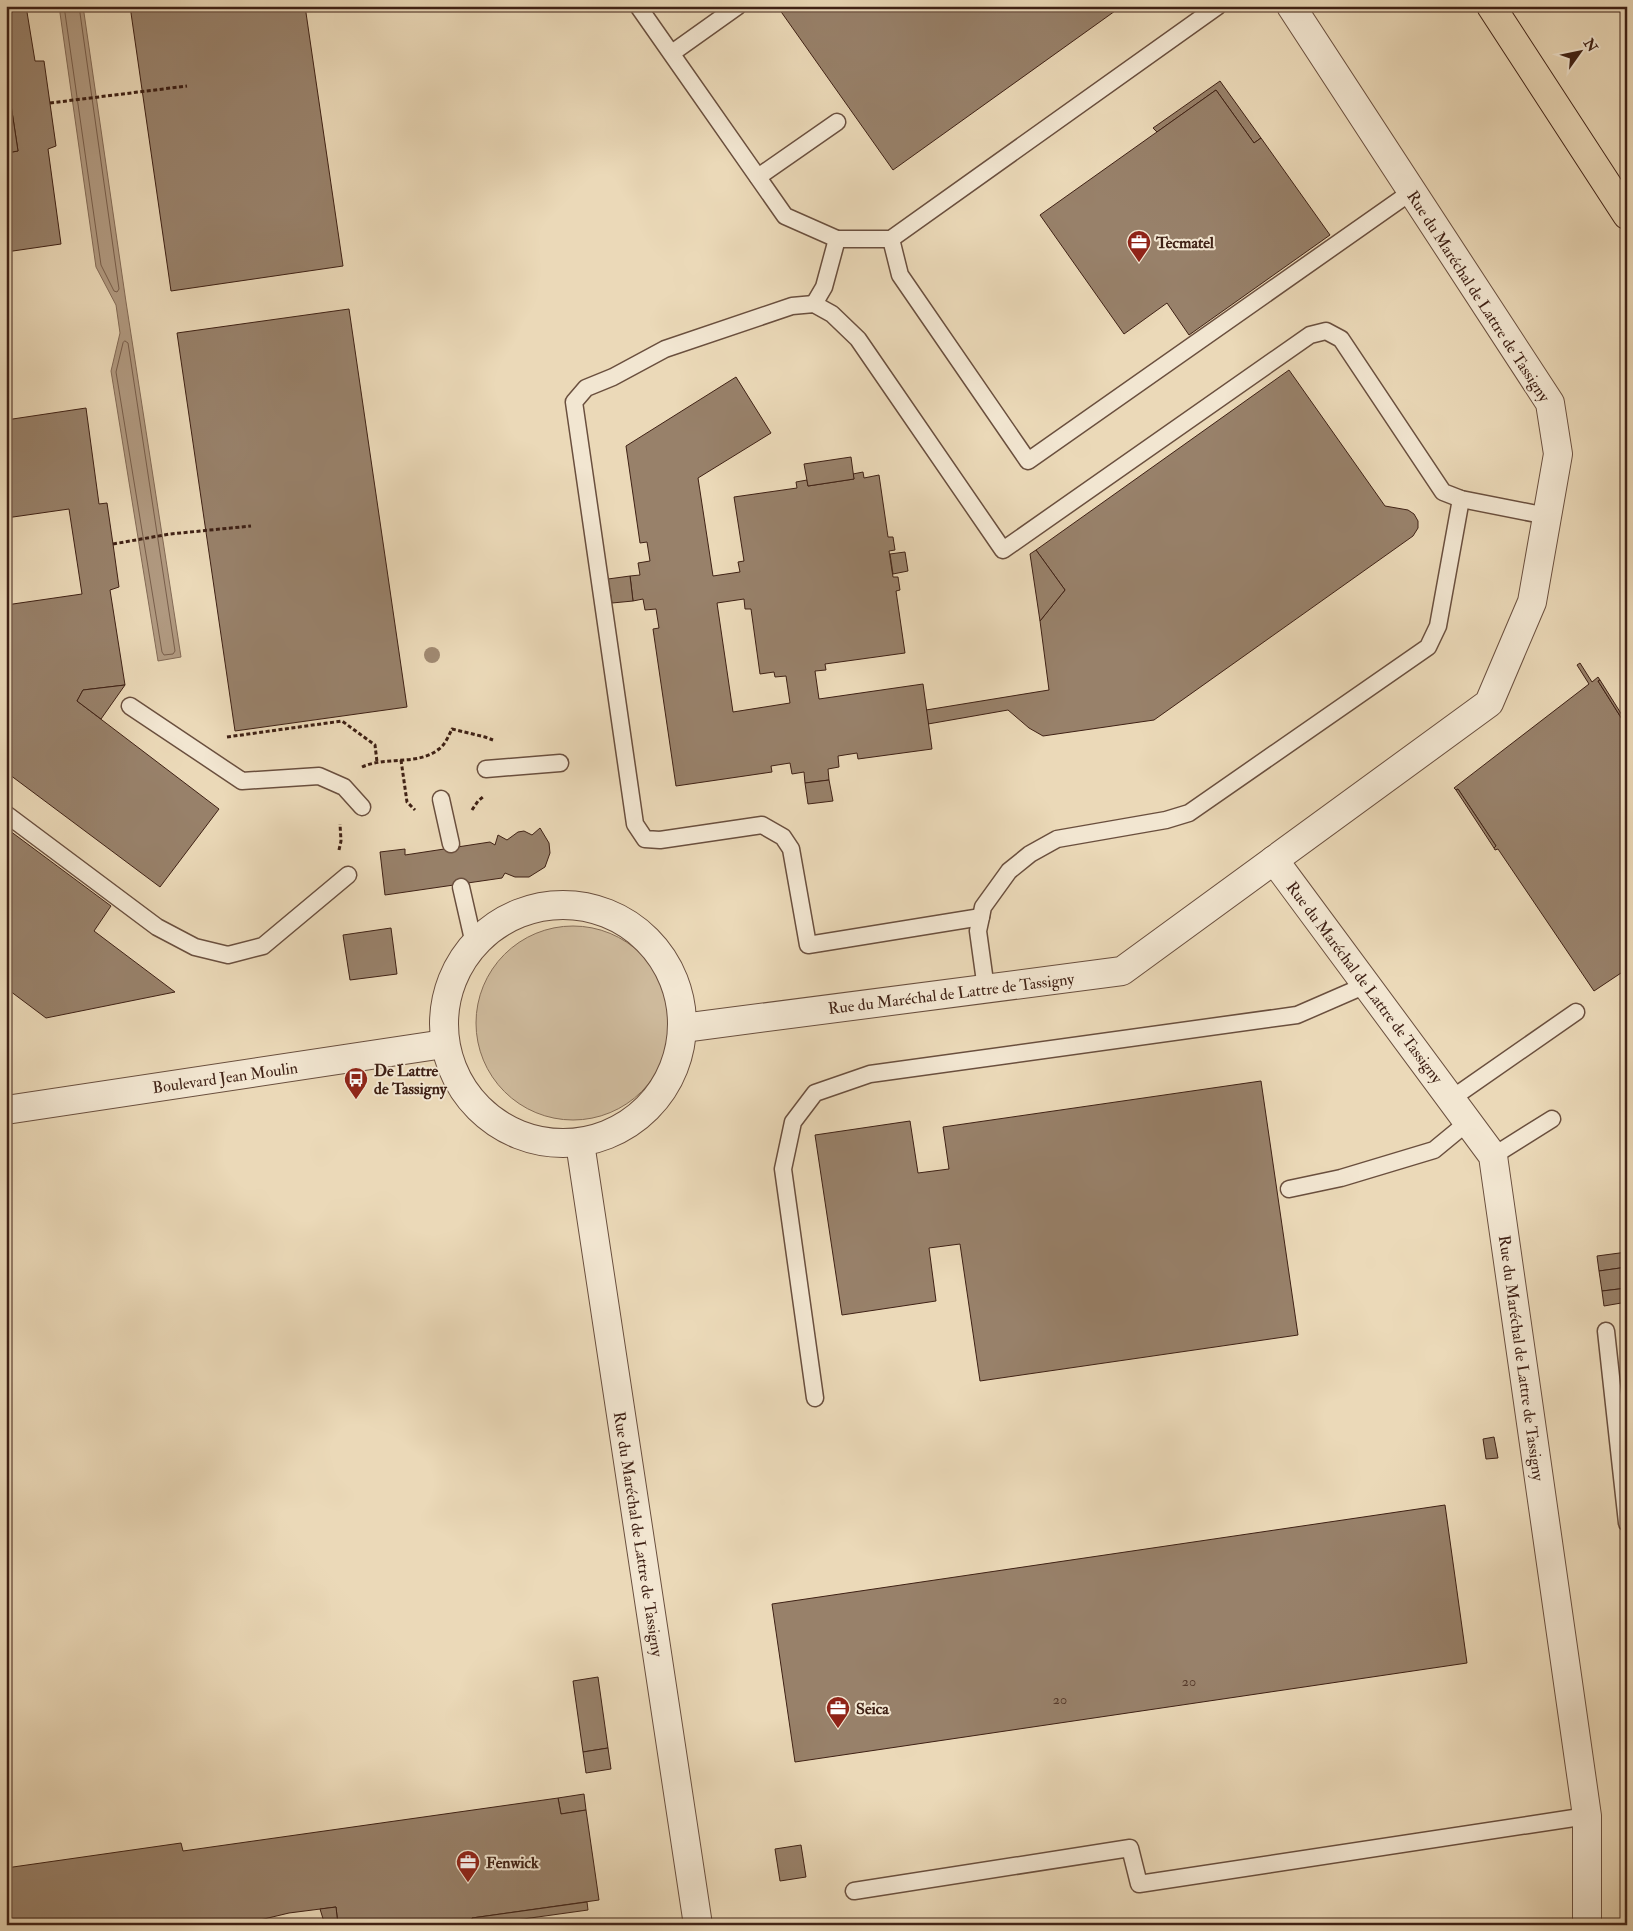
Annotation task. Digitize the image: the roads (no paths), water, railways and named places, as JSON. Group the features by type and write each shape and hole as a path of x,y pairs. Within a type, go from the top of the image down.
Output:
{"highway":[{"path":"1491,6 1627,215"}],"street":[{"name":"Rue du Maréchal de Lattre de Tassigny","path":"683,1028 1122,971 1489,703 1532,602 1558,454 1550,403 1291,6"},
{"name":"Rue du Maréchal de Lattre de Tassigny","path":"1274,860 1493,1156 1587,1816 1587,1925"},
{"path":"542,906 581,906 614,916 643,935 665,962 678,994 683,1028 678,1061 662,1091 640,1116 612,1134 580,1143 543,1143 508,1131 478,1109 456,1079 444,1044 444,1008 454,973 474,944 505,919 542,906"},
{"name":"Boulevard Jean Moulin","path":"6,1110 444,1044"},
{"name":"Rue du Maréchal de Lattre de Tassigny","path":"580,1143 698,1925"}],"lane":[{"path":"638,6 785,216 837,239 891,239 1218,6"},
{"path":"672,53 738,6"},
{"path":"758,177 837,122"},
{"path":"891,239 900,275 1028,461 1411,192"},
{"path":"814,304 824,287 837,239"},
{"path":"981,918 808,945 791,849 783,837 762,825 660,840 645,839 635,824 574,402 586,388 613,377 666,349 792,306 814,304 832,314 858,340 1003,550 1310,334 1326,331 1341,339 1443,492 1461,499 1547,516"},
{"path":"986,989 978,931 983,907 1010,871 1030,854 1057,839 1166,820 1189,813 1428,647 1438,626 1461,499"},
{"path":"130,706 242,780 318,776 344,787 362,807"},
{"path":"494,769 560,763"},
{"path":"441,799 451,844"},
{"path":"6,814 157,927 195,947 228,954 263,946 348,875"},
{"path":"461,887 474,944"},
{"path":"814,1398 783,1169 793,1122 815,1093 870,1074 1297,1015 1366,985"},
{"path":"1451,1098 1576,1012"},
{"path":"1493,1156 1552,1119"},
{"path":"1289,1189 1341,1178 1434,1150 1468,1122"},
{"path":"1606,1331 1627,1523"},
{"path":"854,1891 1130,1848 1139,1884 1587,1816"}],"water":[{"path":"59,6 83,6 126,302 181,657 158,661 111,371 120,333 116,305 96,267"}],"place":[{"name":"Tecmatel","path":"1139,263"},
{"name":"De Lattre de Tassigny","path":"356,1100"},
{"name":"Seica","path":"838,1729"},
{"name":"Fenwick","path":"468,1883"}]}
